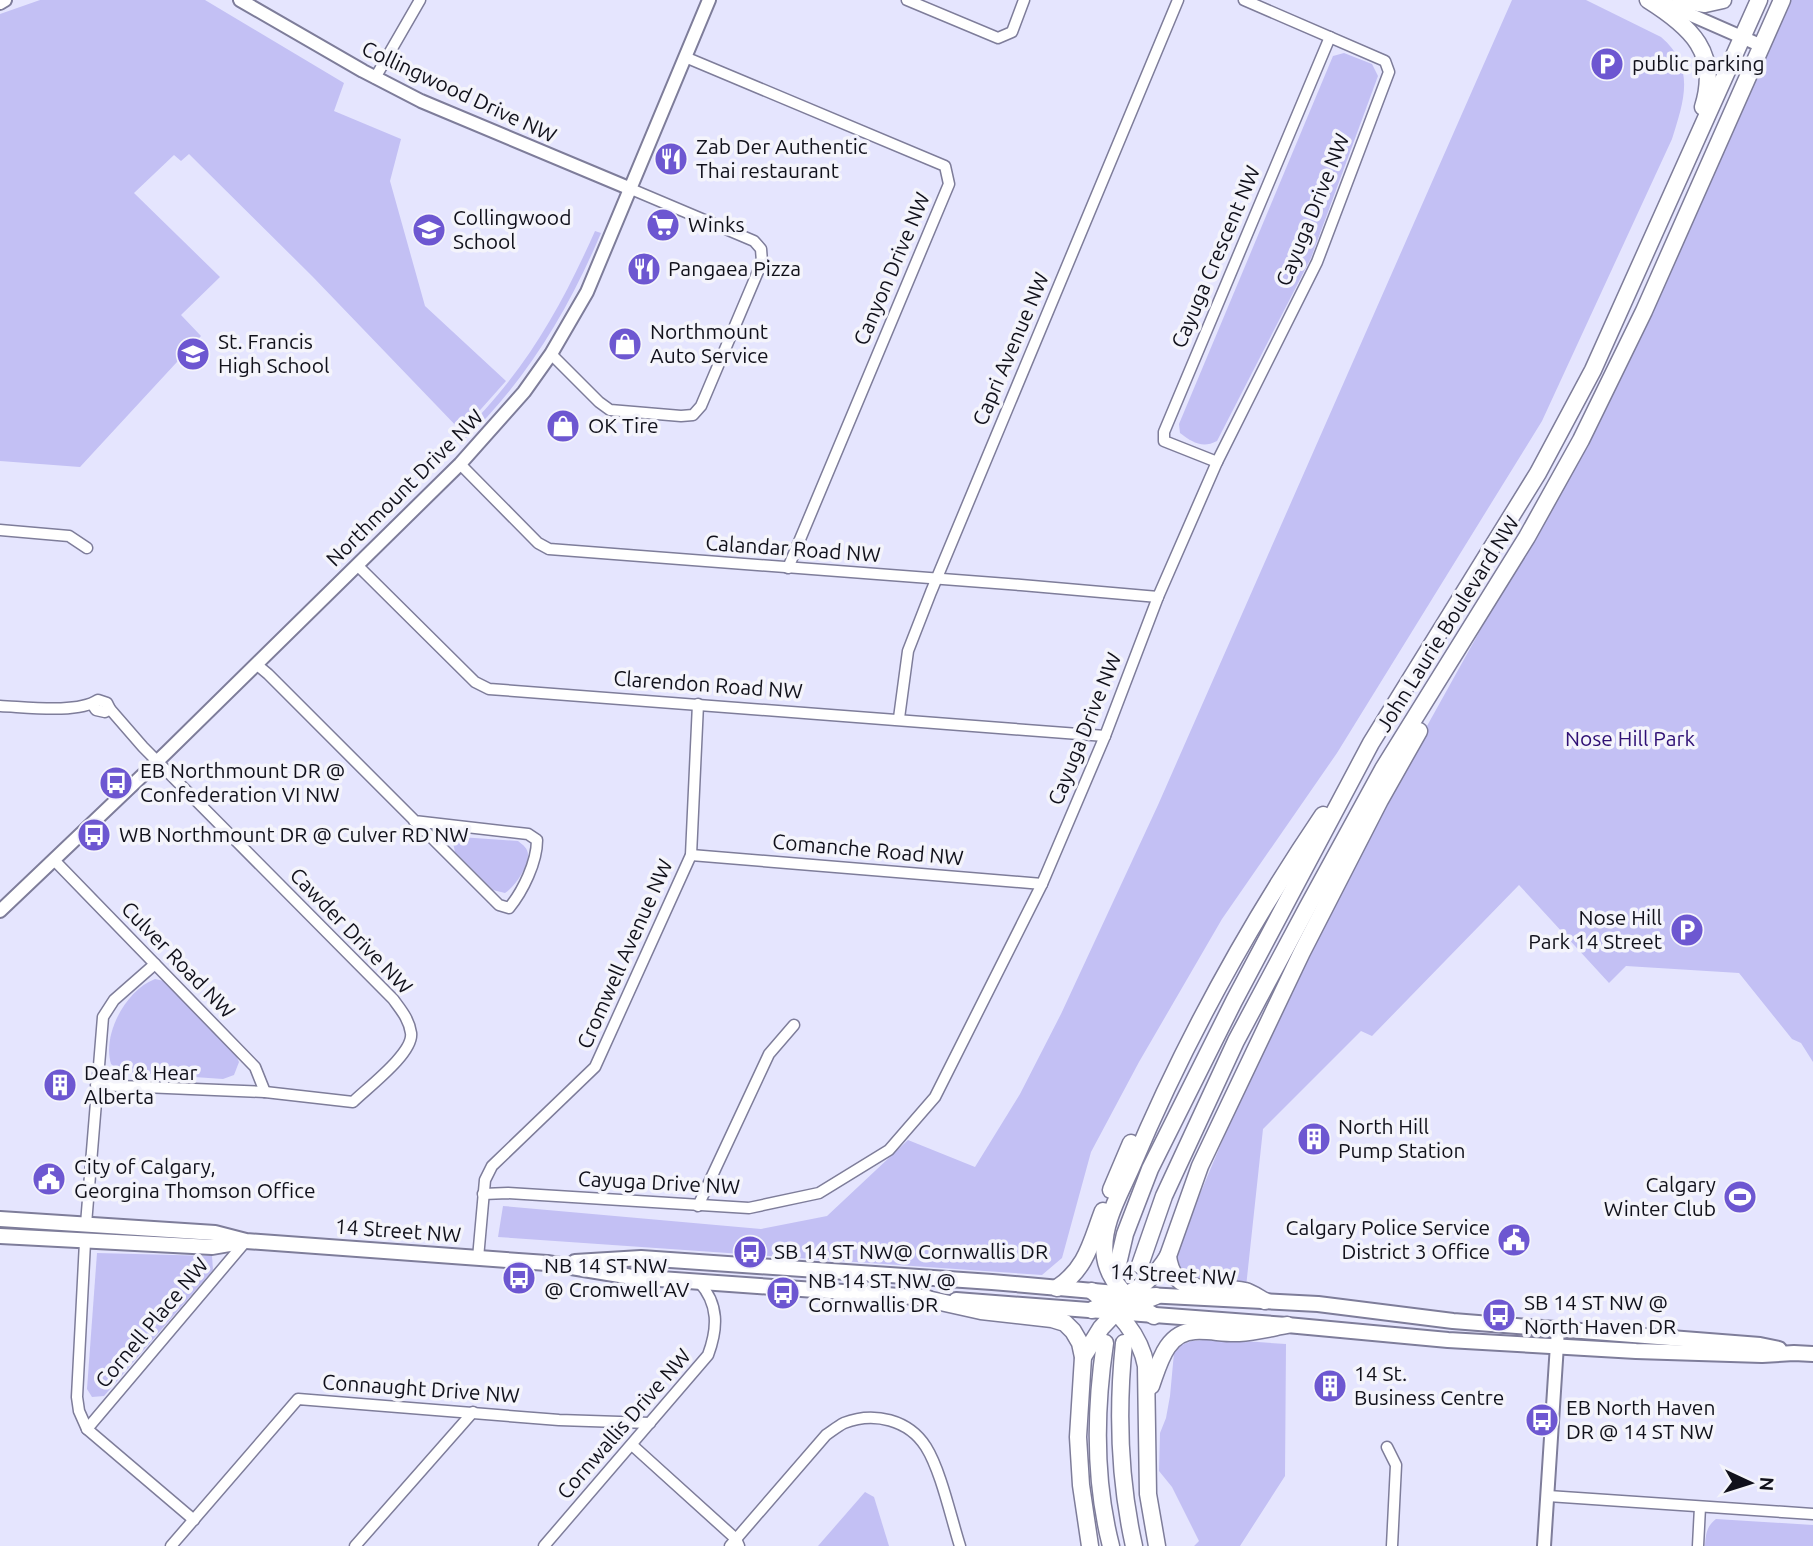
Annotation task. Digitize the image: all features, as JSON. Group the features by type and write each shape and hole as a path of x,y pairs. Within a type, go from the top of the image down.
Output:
{"main road":[{"path":"1648,0 1670,13 1692,33 1707,63 1707,95 1683,170"},
{"path":"1680,0 1706,4 1723,0"},
{"name":"John Laurie Boulevard NW","path":"1118,1264 1136,1203 1170,1127 1371,743 1510,521 1550,451 1619,314 1759,0"},
{"name":"John Laurie Boulevard NW","path":"1140,1265 1164,1195 1236,1041 1383,769 1527,537 1581,440 1644,311 1782,0"},
{"path":"1131,1300 1168,1256 1200,1166 1302,952 1422,725 1436,685"},
{"path":"1154,1316 1131,1300 1111,1277 1104,1243 1112,1213 1163,1091 1216,989 1301,846 1371,743"},
{"path":"1057,1288 1079,1270 1088,1253 1120,1166 1150,1106 1163,1091"},
{"name":"14 Street NW","path":"0,1219 215,1233 246,1241 547,1263 632,1276 699,1282 1092,1310"},
{"name":"14 Street NW","path":"0,1236 212,1247 246,1241"},
{"path":"1168,1256 1169,1269 1174,1278 1183,1283 1195,1287 1246,1291 1265,1301"},
{"name":"14 Street NW","path":"547,1263 640,1258 1057,1288 1131,1300"},
{"path":"1092,1292 1112,1307 1143,1349 1146,1366 1148,1494 1157,1546"},
{"path":"1092,1310 1157,1296"},
{"name":"14 Street NW","path":"1157,1296 1318,1304 1440,1319 1760,1345 1794,1353"},
{"path":"919,1297 981,1311 1052,1319 1065,1323 1073,1331 1080,1343 1083,1357 1078,1437 1081,1485 1090,1546"},
{"path":"1083,1357 1112,1307"},
{"name":"14 Street NW","path":"1112,1307 1154,1316 1396,1336 1762,1355 1813,1354"},
{"path":"1147,1399 1162,1355 1172,1340 1181,1333 1240,1333 1287,1325"},
{"path":"1105,1343 1098,1434 1100,1474 1111,1546"},
{"path":"1124,1343 1119,1391 1119,1438 1133,1546"}],"street":[{"path":"0,2 5,0"},
{"path":"375,78 420,0"},
{"name":"Northmount Drive NW","path":"0,911 460,464 524,391 551,354 587,292 709,0"},
{"path":"906,0 998,38 1012,32 1024,0"},
{"name":"Capri Avenue NW","path":"899,719 908,651 1178,0"},
{"name":"Cayuga Drive NW","path":"483,1194 508,1193 749,1208 819,1194 889,1150 935,1097 1042,884 1105,736 1158,597 1217,463 1317,262 1389,72 1385,61 1244,0"},
{"path":"1657,0 1762,46"},
{"name":"Collingwood Drive NW","path":"242,1 375,78 421,101 631,189"},
{"name":"Cayuga Crescent NW","path":"1217,463 1164,441 1164,432 1330,37"},
{"name":"Canyon Drive NW","path":"685,57 945,166 948,184 788,568"},
{"path":"551,354 610,410 681,416 693,415 701,406 762,262 761,249 754,241 631,189"},
{"name":"Calandar Road NW","path":"460,464 538,543 549,549 1158,597"},
{"path":"0,530 69,536 87,548"},
{"name":"Clarendon Road NW","path":"357,565 475,682 489,689 1105,736"},
{"path":"256,664 414,821 499,905 509,908 516,900 537,853 537,840 528,834 414,821"},
{"path":"0,706 67,708 92,704 98,700 107,703 157,761"},
{"name":"Cromwell Avenue NW","path":"478,1258 485,1180 492,1166 595,1067 691,855 698,704"},
{"name":"Cawder Drive NW","path":"96,1085 265,1092 353,1102 405,1052 412,1036 407,1018 393,999 157,761"},
{"name":"Comanche Road NW","path":"691,855 1042,884"},
{"name":"Culver Road NW","path":"54,860 255,1068 265,1092"},
{"path":"86,1224 103,1017 114,1000 155,964"},
{"path":"698,1206 769,1054 794,1025"},
{"name":"Cornell Place NW","path":"87,1429 246,1241"},
{"path":"85,1242 77,1397 79,1411 87,1429 194,1520"},
{"name":"Cornwallis Drive NW","path":"544,1546 708,1355 714,1340 715,1310 709,1293 699,1282"},
{"path":"1544,1546 1558,1329"},
{"name":"Connaught Drive NW","path":"171,1546 298,1399 559,1420 650,1423"},
{"path":"355,1546 473,1412"},
{"path":"632,1446 735,1544 826,1435 844,1423 866,1418 891,1419 908,1428 925,1446 960,1546"},
{"path":"1387,1447 1396,1465 1392,1546"},
{"path":"1548,1496 1813,1514"},
{"path":"1698,1546 1700,1507"}],"green space":[{"path":"40,0 205,0 344,83 334,111 401,139 390,181 425,306 506,381 461,431 312,276 189,154 181,161 174,155 134,193 220,277 181,315 201,336 80,467 0,461 0,14"},
{"path":"1512,0 1586,0 1661,37 1672,48 1683,72 1683,98 1672,139 1542,421 1337,753 1222,919 1139,1062 1091,1152 1062,1258 1042,1275 498,1237 503,1206 761,1229 827,1216 908,1140 975,1167 1020,1094 1061,1014 1158,805"},
{"name":"Nose Hill Park","path":"1789,0 1813,0 1813,1062 1801,1043 1792,1039 1739,973 1626,966 1609,983 1519,885 1372,1036 1361,1031 1263,1129 1246,1287 1210,1284 1189,1278 1177,1262 1177,1249 1236,1108 1372,825 1605,411 1690,228"},
{"path":"1344,53 1372,64 1378,76 1311,258 1217,441 1197,443 1180,433 1179,424 1333,56"},
{"path":"595,231 601,233 588,262 543,344 485,419 463,441 454,441 499,393 536,344 567,290"},
{"path":"460,837 518,841 523,845 528,853 527,860 513,886 505,893 493,890 455,852 453,843"},
{"path":"155,979 170,986 235,1053 239,1062 234,1075 223,1079 122,1072 111,1064 110,1040 119,1014 135,993"},
{"path":"97,1253 212,1256 213,1270 104,1396 92,1397 87,1389"},
{"path":"1214,1339 1286,1344 1285,1476 1240,1546 1194,1546 1199,1541 1172,1487 1159,1471 1160,1433 1170,1396 1174,1353 1181,1345 1192,1341"},
{"path":"865,1492 874,1497 889,1546 818,1546"},
{"path":"1716,1519 1813,1525 1813,1546 1705,1546 1708,1528"}],"place":[{"name":"public parking","path":"1607,64"},
{"name":"Zab Der Authentic Thai restaurant","path":"671,159"},
{"name":"Winks","path":"663,225"},
{"name":"Collingwood School","path":"429,230"},
{"name":"Pangaea Pizza","path":"644,269"},
{"name":"Northmount Auto Service","path":"625,344"},
{"name":"St. Francis High School","path":"193,354"},
{"name":"OK Tire","path":"563,426"},
{"name":"EB Northmount DR @ Confederation VI NW","path":"116,783"},
{"name":"WB Northmount DR @ Culver RD NW","path":"94,835"},
{"name":"Nose Hill Park 14 Street","path":"1687,930"},
{"name":"Deaf & Hear Alberta","path":"60,1085"},
{"name":"North Hill Pump Station","path":"1314,1139"},
{"name":"City of Calgary, Georgina Thomson Office","path":"49,1179"},
{"name":"Calgary Winter Club","path":"1740,1197"},
{"name":"Calgary Police Service District 3 Office","path":"1514,1240"},
{"name":"SB 14 ST NW@ Cornwallis DR","path":"750,1252"},
{"name":"NB 14 ST NW @ Cromwell AV","path":"519,1278"},
{"name":"NB 14 ST NW @ Cornwallis DR","path":"783,1293"},
{"name":"SB 14 ST NW @ North Haven DR","path":"1499,1315"},
{"name":"14 St. Business Centre","path":"1330,1386"},
{"name":"EB North Haven DR @ 14 ST NW","path":"1542,1420"}]}
